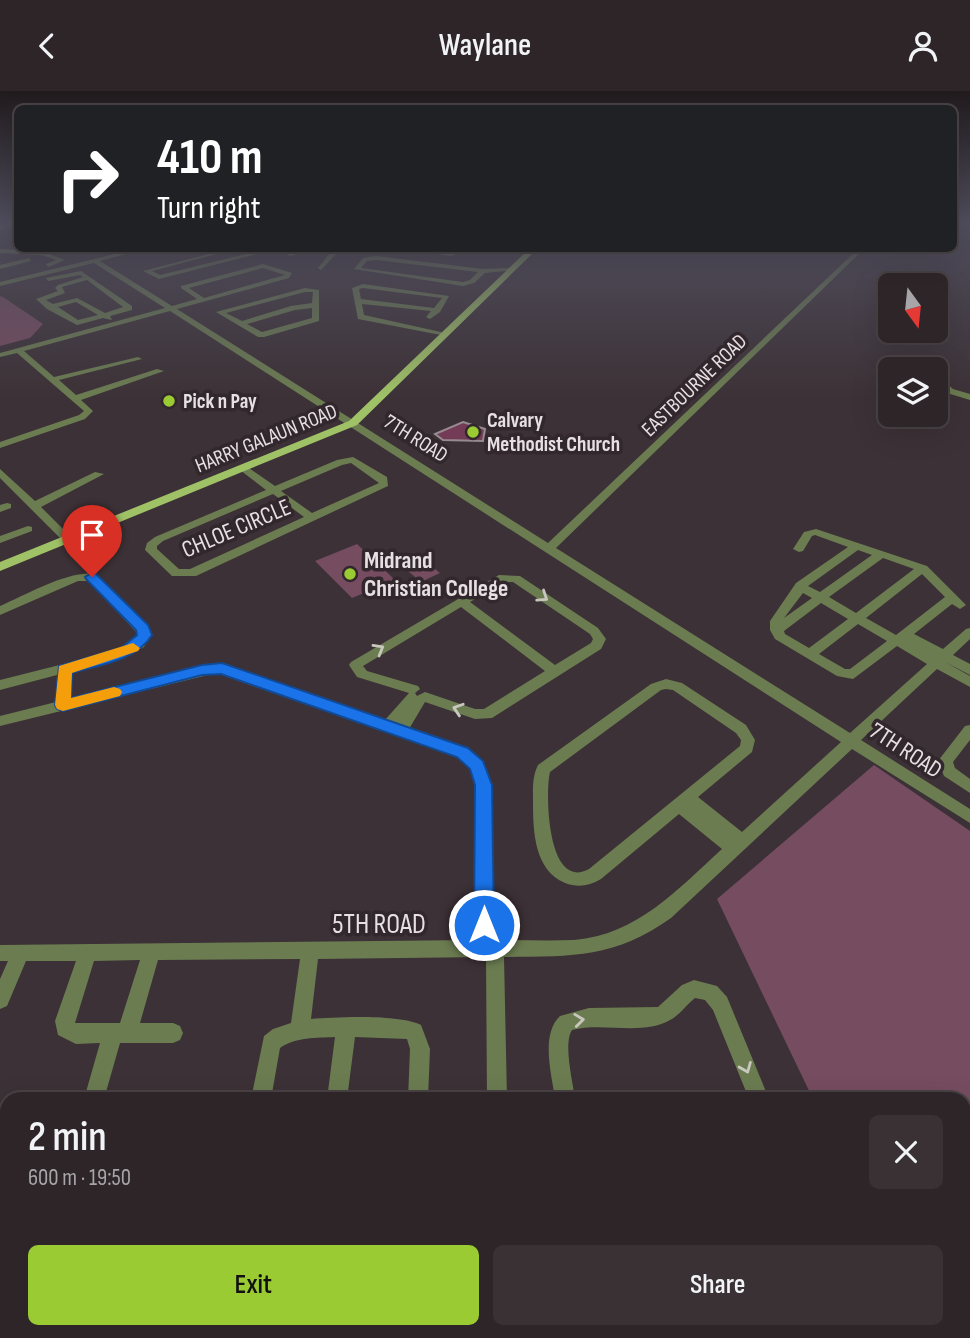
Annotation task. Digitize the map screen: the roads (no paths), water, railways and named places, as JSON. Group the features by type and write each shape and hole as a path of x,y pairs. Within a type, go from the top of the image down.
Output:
{"main road":[{"name":"HARRY GALAUN ROAD","path":"0,567 353,423 500,281"}],"street":[{"path":"76,281 59,286 63,292 40,298 76,323 125,310 129,306 93,281"},
{"name":"7TH ROAD","path":"129,281 171,307 199,318 353,423 713,652 970,810"},
{"path":"201,299 183,287 205,281"},
{"path":"0,355 271,281"},
{"path":"441,281 463,284 473,281"},
{"name":"EASTBOURNE ROAD","path":"550,548 828,281"},
{"path":"430,317 448,299 446,296 360,286 355,289 361,317 446,334"},
{"path":"199,318 220,312 310,289 316,290 315,321 270,335 259,335 220,312"},
{"path":"50,307 76,299 116,323"},
{"path":"357,301 437,310"},
{"path":"240,324 294,308 316,305"},
{"path":"0,445 86,415 89,409 18,350"},
{"path":"54,379 138,359"},
{"path":"77,398 160,371"},
{"path":"948,389 970,397"},
{"name":"CHLOE CIRCLE","path":"353,460 384,481 382,486 198,571 180,574 151,551 151,545 190,525 274,489 340,461 353,460"},
{"path":"243,468 312,518"},
{"path":"0,472 5,484 34,506 67,539"},
{"path":"312,473 323,481"},
{"path":"34,506 99,474"},
{"name":"CHLOE CIRCLE","path":"233,506 243,515"},
{"name":"CHLOE CIRCLE","path":"190,525 202,534"},
{"path":"0,541 28,529"},
{"path":"799,549 808,534 813,532 858,545 923,568 956,601 853,674 842,673 782,639 776,630 780,610 796,596 800,586 858,545"},
{"path":"776,630 882,553"},
{"path":"810,654 923,568"},
{"path":"0,611 71,580 92,577 143,629 142,640 135,647 64,670 0,685"},
{"path":"513,578 597,634 600,639 596,646 487,714 475,714 417,696 362,674 356,665 461,601 499,580 513,578"},
{"path":"800,586 962,670 970,682"},
{"path":"461,601 555,672"},
{"name":"5TH ROAD","path":"0,953 575,948 624,937 665,912 970,632"},
{"path":"0,721 218,668 463,753 480,771 484,801 497,1092"},
{"path":"63,705 64,670"},
{"path":"661,685 677,686 741,729 748,740 745,751 684,801 589,878 574,879 561,874 548,862 540,781 543,769 661,685"},
{"path":"394,729 417,696"},
{"path":"970,730 945,761 949,772 970,786"},
{"name":"7TH ROAD","path":"855,739 970,817"},
{"path":"684,801 738,845"},
{"path":"300,1029 310,950"},
{"path":"88,951 66,1013 65,1028 76,1034 173,1033"},
{"path":"97,1092 152,951"},
{"path":"0,1000 21,953"},
{"path":"564,1092 560,1031 566,1022 580,1019 660,1016 694,989 710,992 720,1004 756,1092"},
{"path":"262,1092 271,1043 280,1034 300,1029 414,1032 420,1049 418,1092"},
{"path":"338,1092 346,1029"}],"place":[{"name":"Pick n Pay","path":"169,401"},
{"name":"Calvary Methodist Church","path":"473,432"},
{"name":"Midrand Christian College","path":"350,574"}]}
